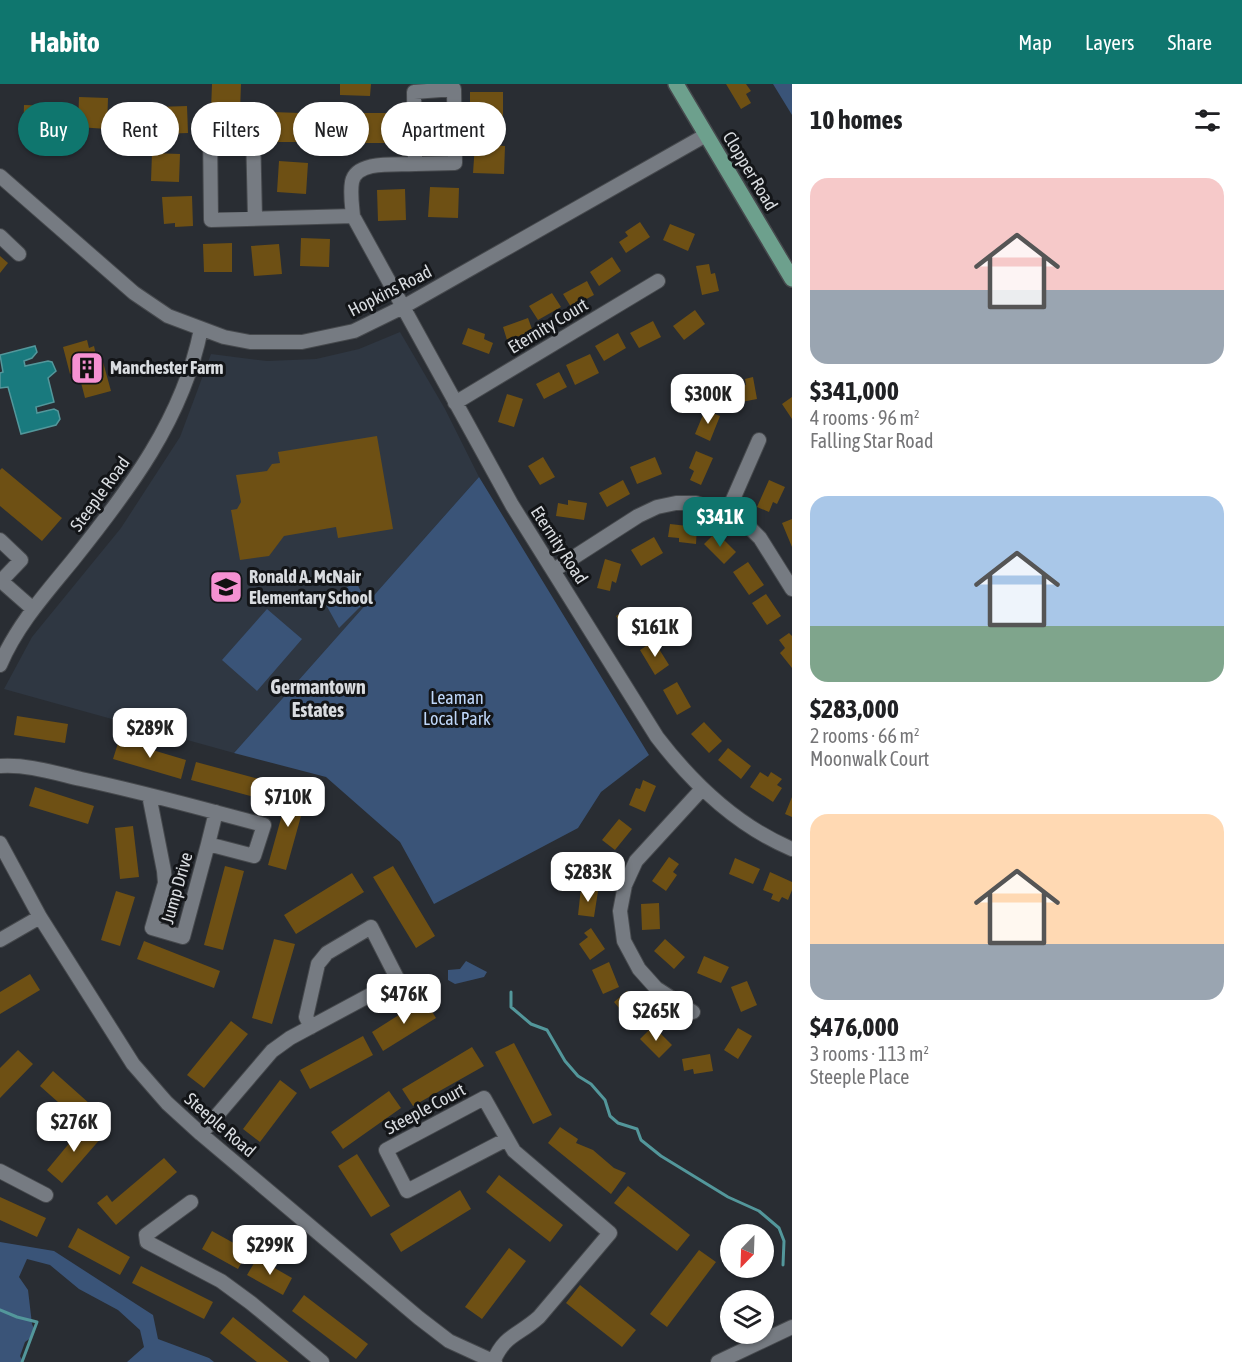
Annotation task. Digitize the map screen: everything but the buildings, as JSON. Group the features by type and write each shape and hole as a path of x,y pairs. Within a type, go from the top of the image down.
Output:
{"main road":[{"name":"Clopper Road","path":"676,84 792,279"}],"street":[{"path":"255,218 253,130 210,132 211,220 353,216 352,181 357,171 364,166 415,164 455,162 454,88 414,92 415,164"},
{"name":"Hopkins Road","path":"0,176 134,293 168,315 224,337 250,342 302,342 354,331 404,307 706,135"},
{"name":"Eternity Road","path":"353,216 512,505 657,737 680,767 736,818 792,849"},
{"path":"0,236 19,254"},
{"name":"Eternity Court","path":"455,403 658,280"},
{"name":"Steeple Road","path":"0,665 8,647 33,609 121,500 149,457 168,425 183,392 196,356 201,329"},
{"path":"727,513 759,440"},
{"path":"554,570 638,516 657,507 696,502 741,519 760,538 792,589"},
{"path":"0,540 21,560 1,581 33,609"},
{"name":"Jump Drive","path":"0,766 31,768 149,795 264,825 254,856 208,844 183,937 152,928 165,883 149,795"},
{"path":"693,1012 656,988 639,969 624,941 620,911 625,885 636,861 702,789"},
{"path":"208,844 216,812"},
{"name":"Steeple Road","path":"0,843 40,917 133,1064 167,1103 419,1318 449,1341 494,1362"},
{"path":"0,940 40,917"},
{"path":"201,1134 272,1051 398,980 371,927 327,953 318,964 306,1017 311,1027"},
{"name":"Steeple Court","path":"494,1362 500,1346 513,1335 526,1329 539,1317 610,1233 514,1151 484,1098 386,1150 407,1191 507,1139"},
{"path":"0,1171 46,1195"},
{"path":"191,1202 146,1235 147,1242 221,1281 322,1362"},
{"path":"718,1362 792,1328"}],"shaded area":[{"name":"Ronald A. McNair Elementary School","path":"400,332 445,409 479,477 234,753 4,689 32,637 121,528 180,437 211,354 267,361 316,359 359,349"},
{"path":"35,346 37,352 32,358 24,361 25,366 48,361 52,362 56,371 48,378 54,402 36,407 37,413 54,409 58,411 60,419 56,425 21,434 8,387 0,388 0,373 3,372 0,355"}],"green space":[{"path":"773,84 792,84 792,115"},
{"name":"Leaman Local Park","path":"479,477 649,755 601,792 578,828 434,904 400,842 326,777 234,753"},
{"path":"356,582 366,601 339,628 320,594 339,592"},
{"path":"267,609 302,639 257,691 222,660"},
{"path":"466,961 487,972 484,977 455,984 448,980 448,970 460,969"},
{"path":"0,1242 54,1251 153,1315 158,1339 209,1358 214,1362 127,1362 144,1347 140,1330 118,1310 79,1289 50,1265 27,1259 19,1277 28,1290 35,1331 32,1337 25,1342 20,1356 23,1362 0,1362"}],"waterway":[{"path":"511,992 511,1007 531,1024 547,1030 565,1061 605,1100 610,1116 618,1123 637,1129 641,1140 661,1156 728,1197 759,1211 779,1228 784,1241 783,1265"},
{"path":"0,1310 37,1322 22,1362"}],"place":[{"name":"Manchester Farm","path":"87,368"},
{"name":"Ronald A. McNair Elementary School","path":"226,587"}],"district":[{"name":"Germantown Estates","path":"318,698"}]}
